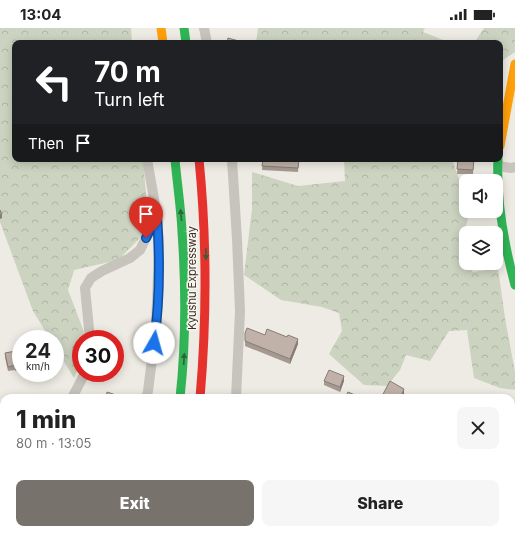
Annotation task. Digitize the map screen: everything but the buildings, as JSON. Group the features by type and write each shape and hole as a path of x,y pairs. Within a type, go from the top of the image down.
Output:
{"main road":[{"path":"161,28 163,40"},
{"path":"184,28 186,40"},
{"path":"503,127 515,64"},
{"name":"Kyushu Expressway","path":"175,162 183,240 186,307 184,363 180,394"},
{"name":"Kyushu Expressway","path":"199,162 206,239 205,322 200,394"},
{"path":"498,162 498,198 505,241 515,285"}],"street":[{"path":"204,28 206,40"},
{"path":"147,394 156,328 159,245 157,216 148,162"},
{"path":"232,162 238,239 240,311 236,394"},
{"path":"498,162 511,168 515,167"},
{"path":"89,330 85,288 91,278 102,271 130,258 140,250 157,216"},
{"path":"74,394 80,382"}],"green space":[{"path":"0,28 131,28 132,40 12,40 12,162 143,162 149,229 118,260 74,270 68,290 83,330 72,330 72,375 64,362 64,330 45,330 33,311 0,222"},
{"path":"258,28 425,28 423,32 443,40 256,40"},
{"path":"484,28 515,28 515,52 503,60 503,40 476,40"},
{"path":"344,162 453,162 459,179 459,218 468,218 466,226 459,226 459,270 472,270 473,272 498,270 515,372 515,390 500,388 474,378 467,330 449,331 430,361 406,355 400,370 387,386 364,385 329,354 342,331 339,313 322,307 281,300 244,275 252,209 252,172 298,186 345,181"}],"traffic: fast":[{"path":"184,28 186,40"},
{"path":"175,162 181,223 185,295 180,394"},
{"path":"498,162 498,191 502,223 507,254 515,285"}],"traffic: slow":[{"path":"161,28 163,40"},
{"path":"503,130 515,64"}],"traffic: jam":[{"path":"199,162 205,249 205,308 200,394"}],"route":[{"path":"146,238 157,216 159,245 156,328 154,343"}]}
